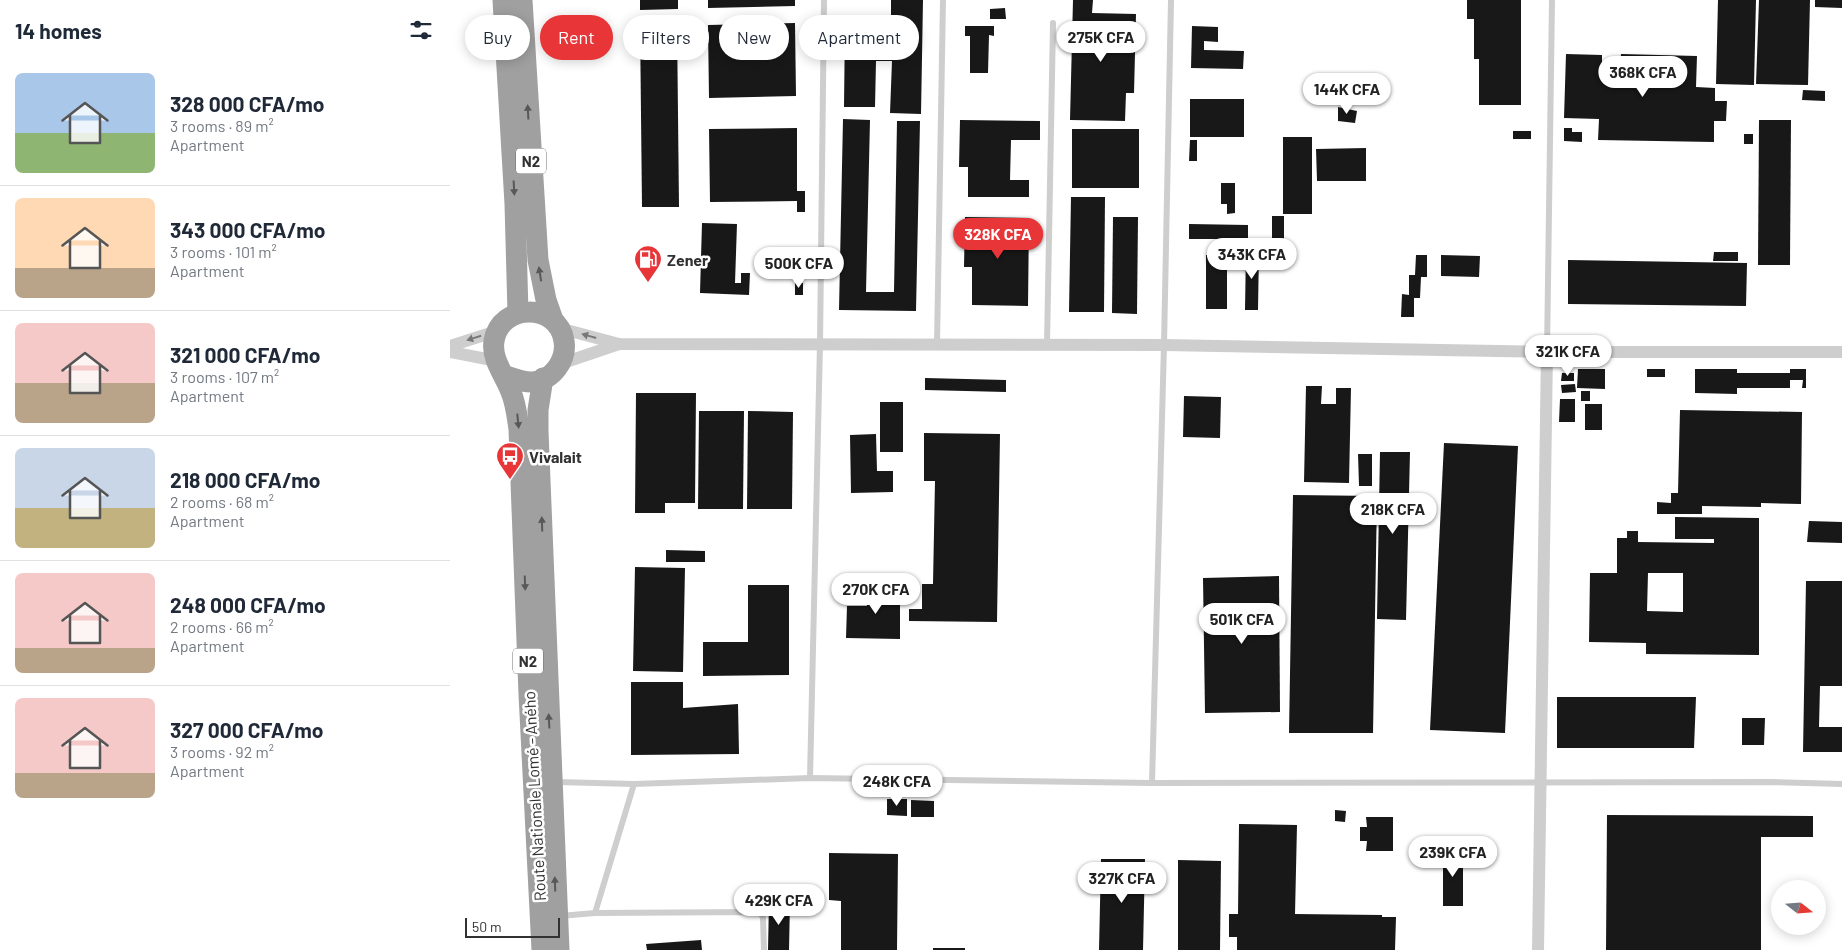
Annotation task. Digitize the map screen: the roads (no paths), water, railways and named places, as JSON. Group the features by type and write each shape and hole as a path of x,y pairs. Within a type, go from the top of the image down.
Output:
{"highway":[{"name":"N2","path":"503,0 515,204 518,313"},
{"name":"N2","path":"522,0 538,260 546,300 556,324"},
{"path":"528,311 537,312 556,324 563,336 564,345 560,364 556,370 532,382 523,382 500,368 494,346 502,323 518,313 528,311"},
{"name":"Route Nationale Lomé - Aného","path":"500,368 516,406 519,429 529,694 542,950"},
{"name":"Route Nationale Lomé - Aného","path":"543,378 538,410 538,431 556,916 559,950"}],"street":[{"path":"556,324 619,344 1047,344 1547,352 1842,352"},
{"path":"450,346 498,331"},
{"path":"560,364 619,344"},
{"path":"450,352 500,368"},
{"path":"1538,950 1539,783 1547,352"}],"lane":[{"path":"810,778 820,344 824,0"},
{"path":"937,344 943,0"},
{"path":"1152,783 1171,0"},
{"path":"1547,352 1552,0"},
{"path":"1047,344 1053,23"},
{"path":"552,782 634,784 810,778 1152,783 1842,784"},
{"path":"595,913 634,784"},
{"path":"556,916 595,913 756,912 761,914 763,918 764,950"}],"place":[{"name":"Zener","path":"648,283"},
{"name":"Vivalait","path":"510,480"}]}
